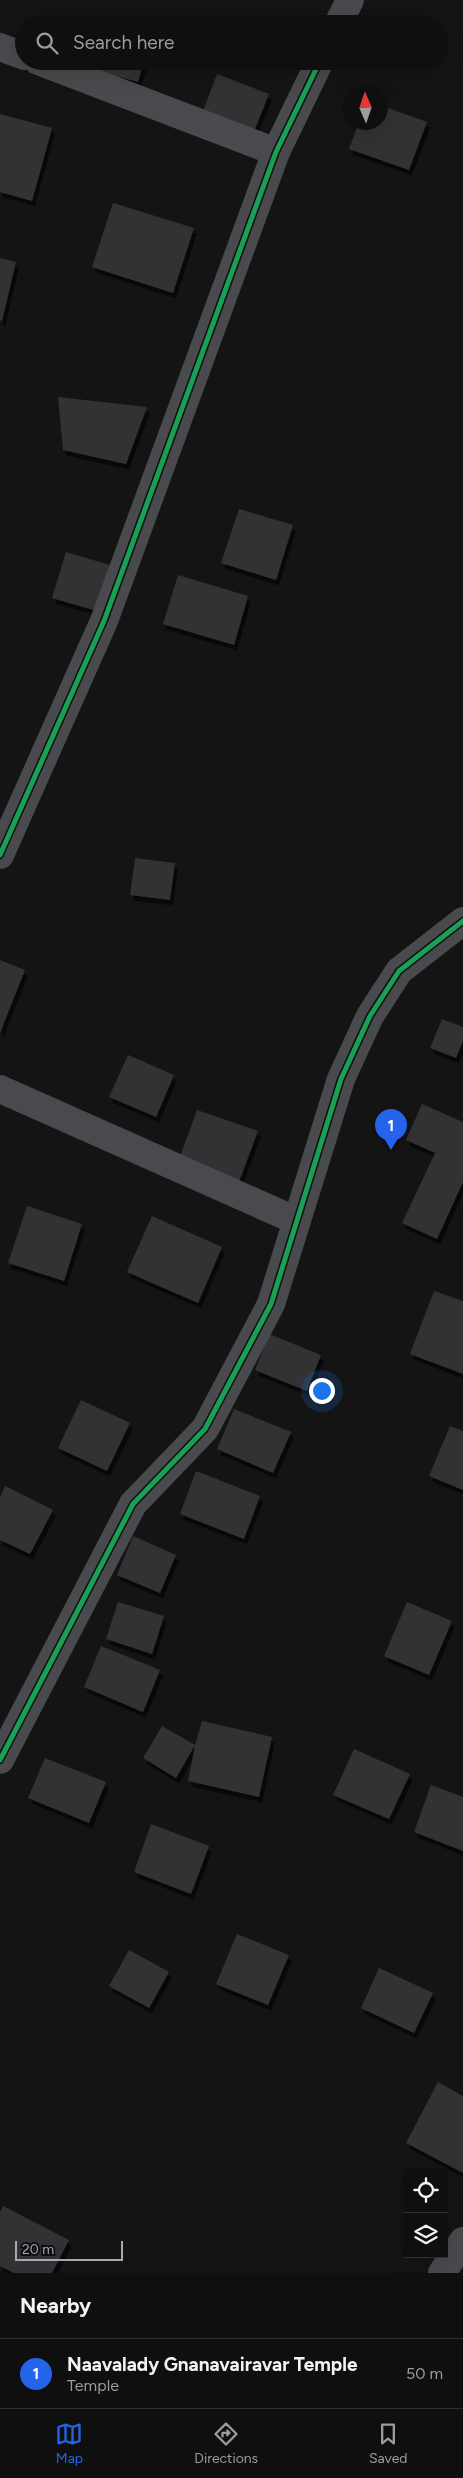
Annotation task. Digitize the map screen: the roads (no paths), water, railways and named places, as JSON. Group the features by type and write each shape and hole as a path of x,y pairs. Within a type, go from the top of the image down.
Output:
{"street":[{"path":"342,15 350,0"},
{"path":"0,47 15,53"},
{"path":"62,70 276,152"},
{"path":"0,855 104,622 276,152 316,70"},
{"path":"0,1760 133,1504 205,1429 271,1304 341,1079 370,1016 399,971 463,921"},
{"path":"0,1089 297,1221"},
{"path":"442,2273 463,2241"}],"place":[{"name":"Naavalady Gnanavairavar Temple","path":"391,1150"}]}
